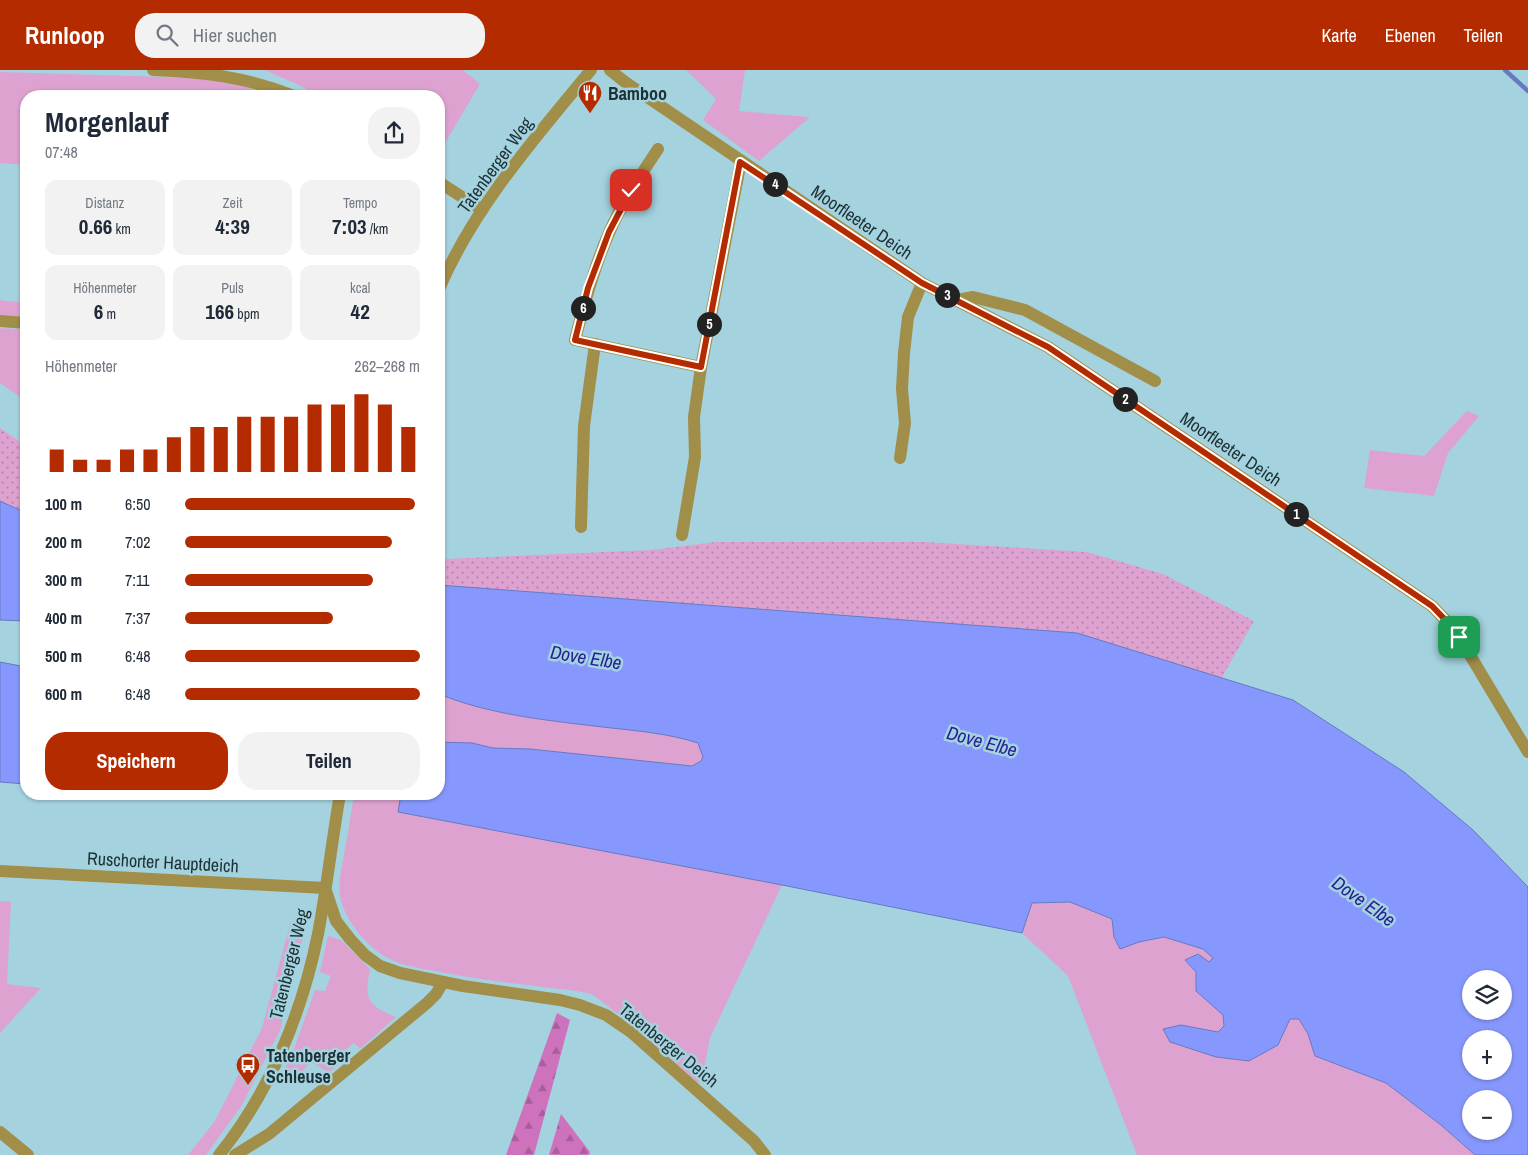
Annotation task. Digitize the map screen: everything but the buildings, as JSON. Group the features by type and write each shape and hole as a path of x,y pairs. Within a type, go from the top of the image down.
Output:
{"street":[{"path":"152,70 230,76 279,90"},
{"name":"Tatenberger Weg","path":"445,277 463,240 482,210 532,142 591,70"},
{"name":"Moorfleeter Deich","path":"610,70 740,162 922,283 1048,347 1432,606 1455,630 1528,752"},
{"path":"658,149 631,190 609,232 588,288 575,340 701,367"},
{"path":"682,535 696,458 694,417 701,367 740,162"},
{"path":"445,186 482,210"},
{"name":"Moorfleeter Deich","path":"900,458 905,423 902,389 908,318 922,283"},
{"name":"Moorfleeter Deich","path":"958,300 973,297 1025,310 1156,381"},
{"path":"0,321 20,323"},
{"path":"581,527 584,426 595,344"},
{"name":"Tatenberger Weg","path":"219,1155 239,1130 259,1096 287,1038 304,989 318,934 339,800"},
{"name":"Ruschorter Hauptdeich","path":"0,871 325,888"},
{"name":"Tatenberger Deich","path":"325,888 336,921 365,955 380,966 400,974 560,1000 606,1015 631,1032 749,1136 765,1155"},
{"path":"235,1155 269,1134 427,1004 443,982"},
{"path":"0,1132 28,1155"}],"shaded area":[{"path":"265,70 463,70 480,84 445,143 445,90 308,90"},
{"path":"686,70 745,70 739,111 810,117 759,161 703,120 716,99"},
{"path":"0,72 198,78 243,86 254,90 20,90 20,165 0,163"},
{"path":"0,300 20,302 20,317 0,315"},
{"path":"0,328 20,330 20,397 0,383"},
{"path":"1467,411 1479,416 1448,453 1434,496 1364,488 1370,450 1424,456"},
{"path":"0,428 20,442 20,510 0,501"},
{"path":"716,542 925,542 1087,552 1163,574 1254,621 1221,679 1077,633 445,585 446,559 651,550"},
{"path":"445,696 471,705 535,718 634,729 666,735 698,743 704,757 692,766 530,749 493,748 472,743 445,742"},
{"path":"353,800 400,800 398,812 782,885 710,1038 702,1078 698,1083 622,1017 592,994 488,980 415,967 387,958 374,949 355,929 346,913 340,896 340,875"},
{"path":"0,901 11,902 7,984 41,988 0,1033"},
{"path":"1070,902 1112,919 1114,937 1120,949 1139,942 1164,937 1203,949 1214,958 1209,962 1185,961 1196,972 1196,991 1223,1015 1224,1025 1218,1032 1181,1025 1278,1045 1290,1019 1300,1019 1308,1034 1315,1056 1386,1083 1441,1125 1475,1155 1137,1155 1068,976 1022,933 1032,903"},
{"path":"291,921 307,922 280,1030 242,1105 206,1155 188,1155 215,1121 262,1028"},
{"path":"328,936 341,940 370,969 367,987 370,1000 379,1009 396,1017 360,1049 354,1043 335,1059 339,1064 329,1072 310,1062 296,1080 282,1076 315,990 325,991 331,976 320,972"}],"green space":[{"path":"557,1013 570,1020 534,1155 506,1155"},
{"path":"561,1114 590,1152 589,1155 549,1155"}],"water":[{"path":"0,501 20,510 20,621 0,620"},
{"name":"Dove Elbe","path":"445,585 1077,633 1293,700 1404,772 1473,830 1528,887 1528,1155 1475,1155 1441,1125 1386,1083 1315,1056 1308,1034 1299,1019 1290,1019 1278,1045 1249,1061 1216,1057 1170,1042 1163,1029 1181,1025 1218,1032 1224,1026 1223,1015 1196,991 1196,972 1185,960 1198,954 1209,962 1213,958 1203,949 1164,937 1139,942 1120,949 1114,937 1112,919 1070,902 1032,903 1022,933 398,812 400,800 445,800 445,742 472,743 493,748 530,749 692,766 701,761 703,757 698,743 677,737 524,717 481,708 445,696"},
{"path":"0,662 20,666 20,784 0,782"}],"waterway":[{"path":"1505,70 1528,91"}],"place":[{"name":"Bamboo","path":"590,114"},
{"name":"Tatenberger Schleuse","path":"248,1086"}],"route":[{"path":"631,190 609,232 588,288 575,340 701,367 740,162 922,283 1048,347 1432,606 1455,630 1459,637"}]}
